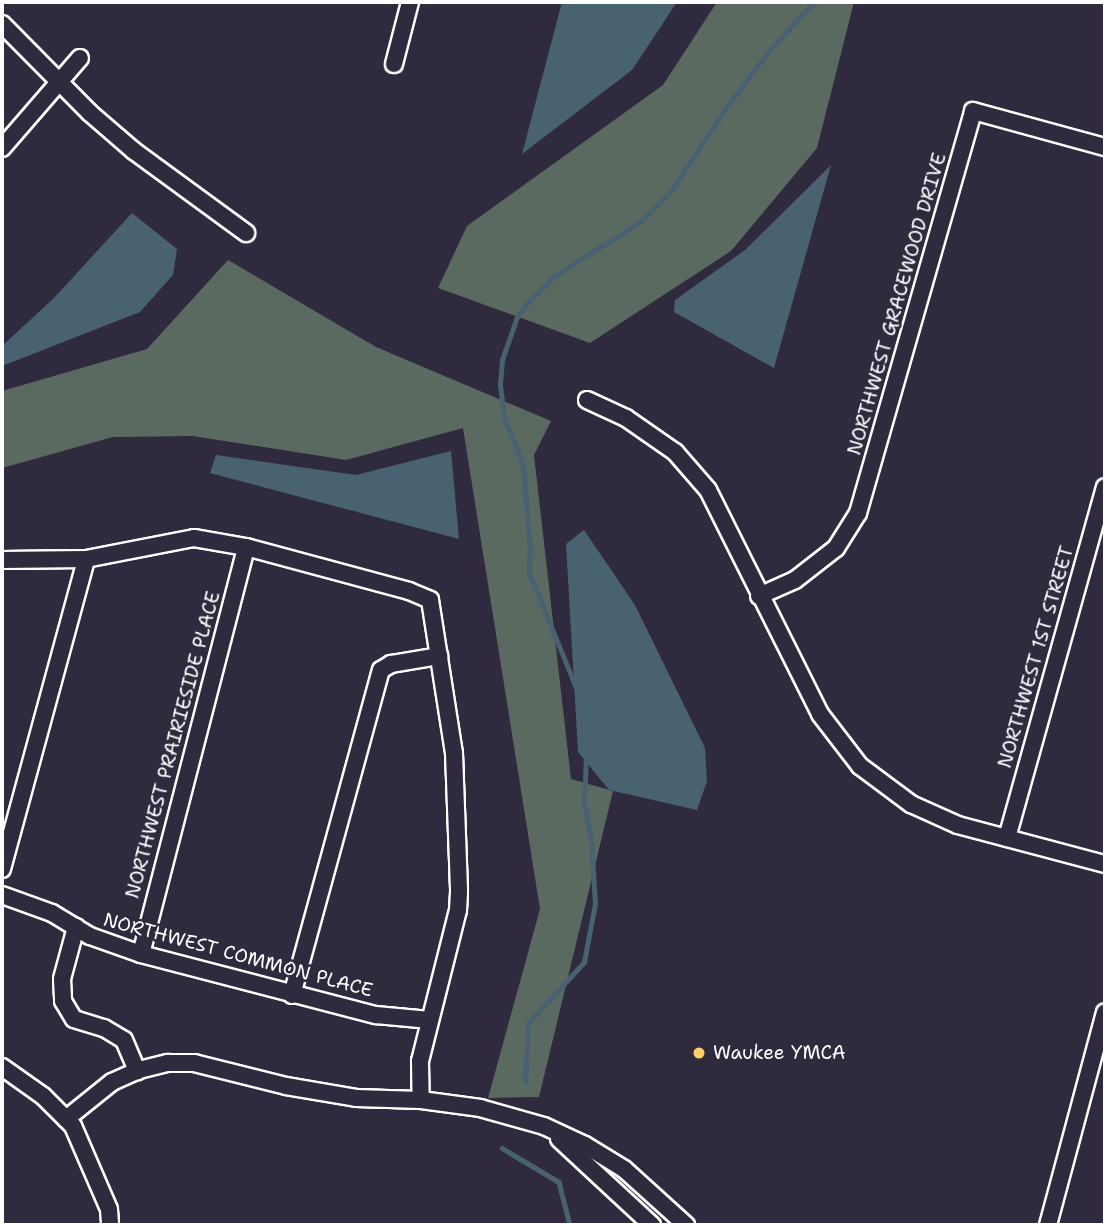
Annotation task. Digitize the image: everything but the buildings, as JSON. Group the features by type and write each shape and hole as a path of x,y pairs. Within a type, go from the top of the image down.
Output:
{"street":[{"path":"394,64 410,2"},
{"path":"2,24 59,83 134,152 246,233"},
{"path":"2,149 80,58"},
{"name":"NORTHWEST GRACEWOOD DRIVE","path":"759,596 795,580 836,548 858,513 973,111 1105,146"},
{"path":"587,400 626,418 675,452 693,470 721,511 759,596 820,714 860,766 911,804 958,825 1105,864"},
{"name":"NORTHWEST 1ST STREET","path":"1007,838 1105,487"},
{"path":"2,560 86,559 194,538 246,547 425,596 429,600 454,753 459,892 458,910 420,1061 421,1100"},
{"name":"NORTHWEST PRAIRIESIDE PLACE","path":"141,954 246,547"},
{"path":"2,870 86,559"},
{"path":"292,995 377,679 381,670 391,664 439,656"},
{"name":"NORTHWEST COMMON PLACE","path":"2,895 52,913 88,936 141,954 376,1015 430,1020"},
{"path":"76,927 62,979 63,1001 74,1019 104,1028 124,1040 137,1071"},
{"path":"1048,1225 1105,1013"},
{"path":"66,1119 112,1082 137,1071 168,1063 194,1063 286,1086 356,1098 421,1100 480,1108 544,1126 585,1145 624,1169 686,1225"},
{"path":"2,1067 43,1096 66,1119 94,1171 109,1209 110,1225"},
{"path":"544,1126 652,1225"}],"green space":[{"path":"717,2 854,2 817,148 731,251 590,343 438,288 467,226 663,85"},
{"path":"228,260 376,347 551,421 534,455 571,779 613,791 539,1097 488,1098 540,909 463,428 346,460 193,436 113,437 2,468 2,391 147,349"}],"water":[{"path":"562,2 677,2 632,70 522,154"},
{"path":"831,165 774,368 674,312 675,300 745,250"},
{"path":"132,213 177,249 173,275 140,312 2,366 2,346 54,298"},
{"path":"451,451 459,539 210,473 216,455 356,475"},
{"path":"584,530 635,605 705,748 707,781 697,810 609,790 578,752 566,544"}],"waterway":[{"path":"576,688 529,573 530,549 523,465 504,418 500,384 502,360 517,317 530,300 556,275 640,222 672,190 725,109 768,52 814,2"},
{"path":"525,1083 528,1023 584,962 595,904 591,839 584,803 586,758"},
{"path":"502,1148 559,1182 570,1225"}],"place":[{"name":"Waukee YMCA","path":"699,1053"}]}
